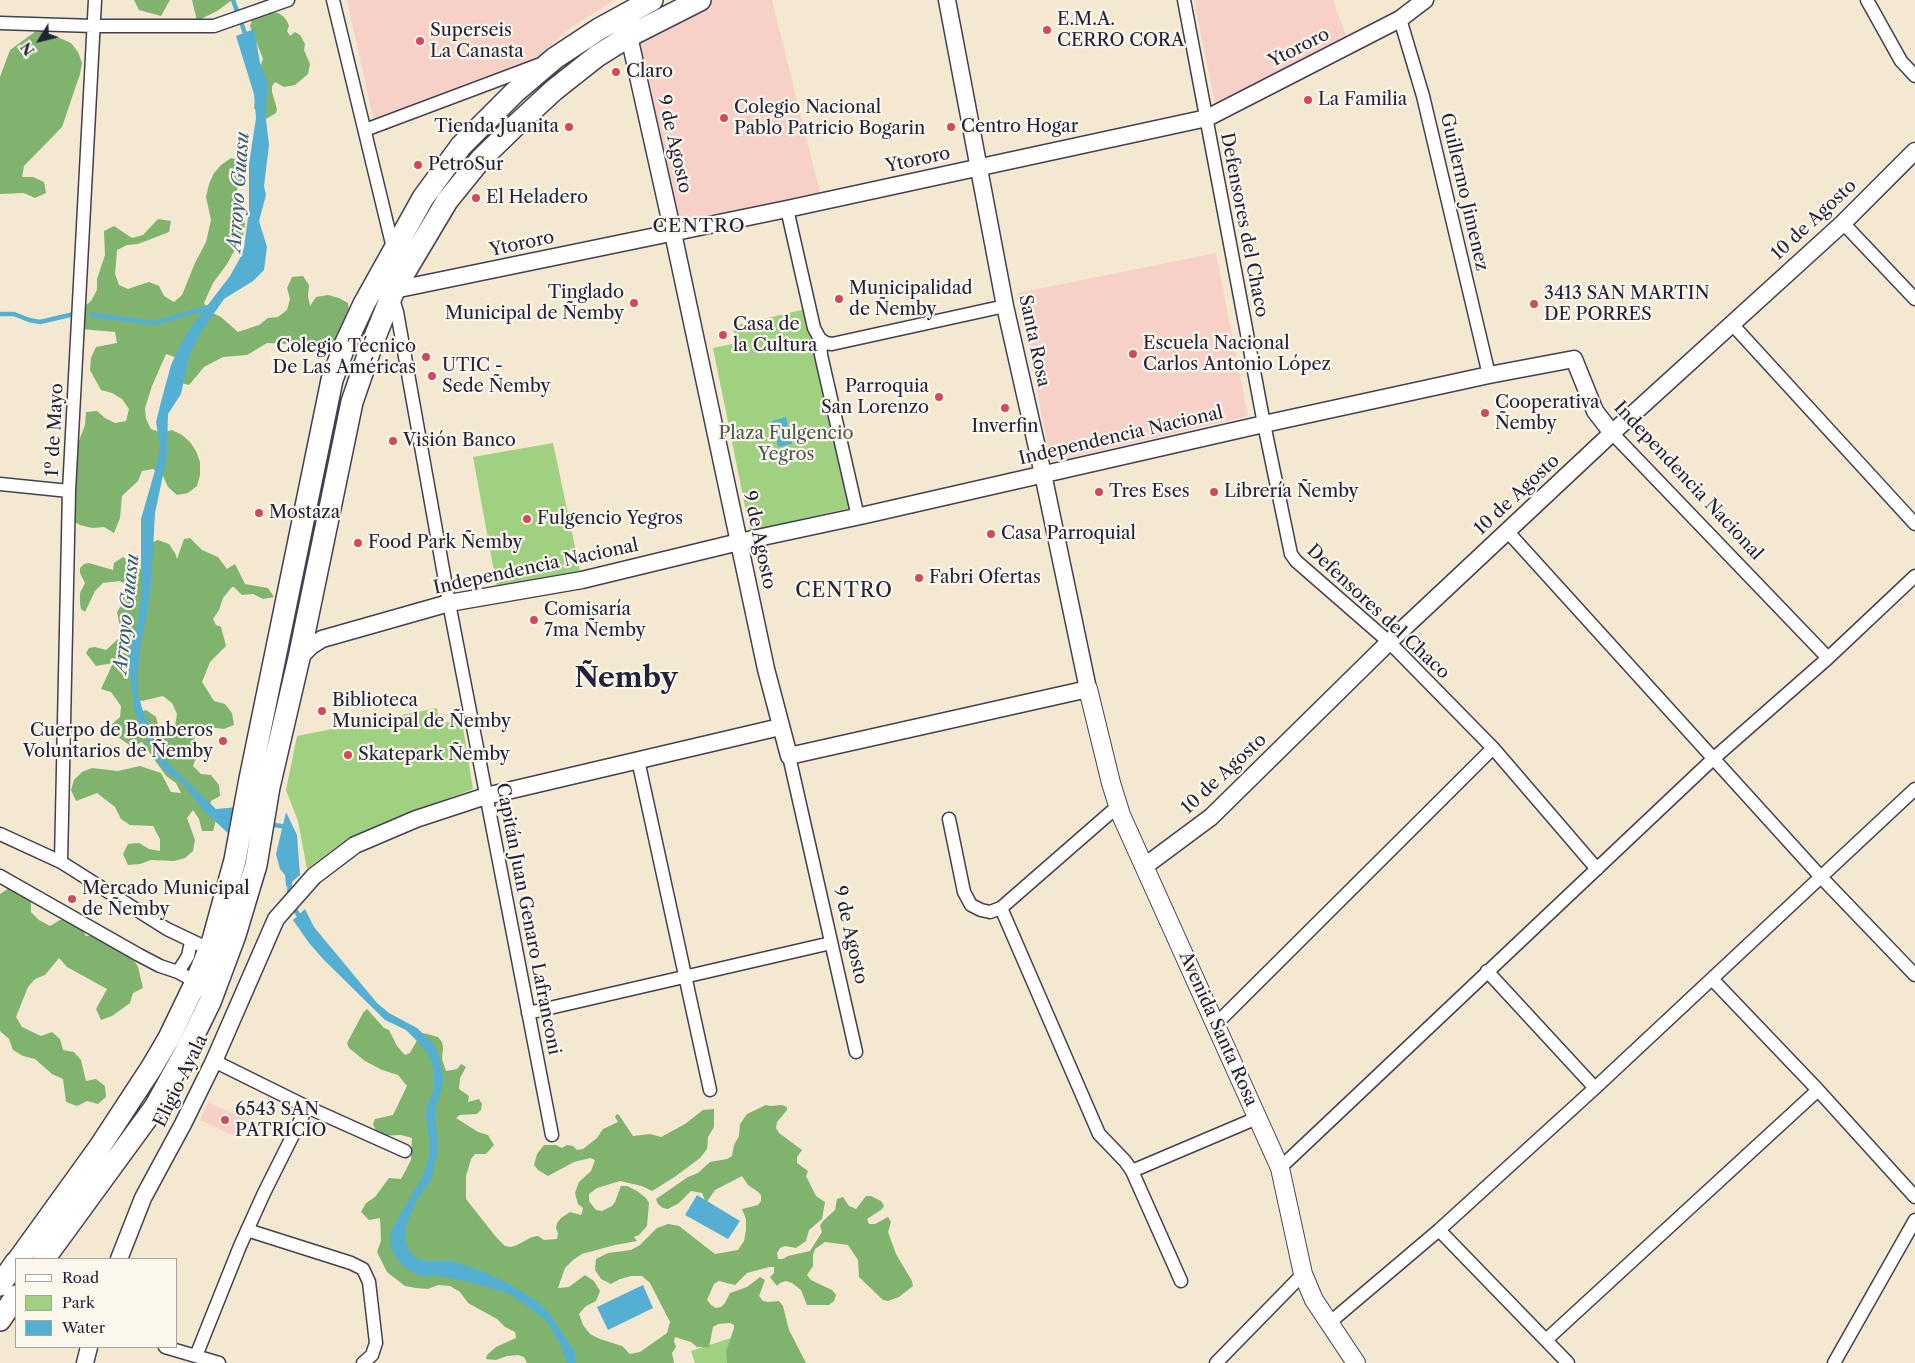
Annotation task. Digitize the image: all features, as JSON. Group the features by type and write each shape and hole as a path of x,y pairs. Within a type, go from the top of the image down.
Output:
{"highway":[{"path":"19,1258 99,1148 169,1038 187,977 235,860 332,380 344,347 364,304 423,198 461,146 516,92 558,56 599,29 652,0"},
{"path":"45,1258 155,1107 210,1002 232,944 256,865 270,787 352,402 372,344 393,293 447,201 481,158 554,90 597,56 629,36 700,0"},
{"path":"0,1285 15,1263"}],"main road":[{"name":"Avenida Santa Rosa","path":"1088,689 1118,806 1280,1168 1303,1274 1314,1300 1328,1324 1356,1363"}],"street":[{"name":"1º de Mayo","path":"61,862 69,491 95,0"},
{"path":"0,23 94,26 214,26 288,0"},
{"path":"333,0 394,248"},
{"name":"Santa Rosa","path":"947,0 1005,306 1043,474 1088,689"},
{"name":"Defensores del Chaco","path":"1184,0 1264,424 1291,554 1389,642 1493,748 1597,869"},
{"name":"Ytororo","path":"393,293 787,210 1207,118 1400,19 1425,0"},
{"path":"1867,0 1901,61 1915,76"},
{"name":"Guillermo Jimenez","path":"1400,19 1423,96 1489,375"},
{"name":"9 de Agosto","path":"629,36 674,233 766,669 789,756 856,1052"},
{"path":"365,130 515,75 558,56"},
{"name":"10 de Agosto","path":"1145,866 1211,817 1389,642 1731,323 1843,223 1915,151"},
{"path":"787,210 814,328 826,342"},
{"path":"1843,223 1915,299"},
{"name":"Capitán Juan Genaro Lafranconi","path":"393,293 449,604 552,1135"},
{"path":"826,342 1005,306"},
{"path":"1731,323 1915,524"},
{"path":"826,342 821,355 858,517"},
{"name":"Independencia Nacional","path":"299,658 311,646 322,639 449,604 582,580 739,542 858,517 1264,424 1489,375 1574,359 1595,411 1612,433 1828,658"},
{"path":"0,484 69,491"},
{"path":"1508,532 1820,876 1915,975"},
{"path":"1280,1168 1713,759 1828,658 1915,576"},
{"path":"789,756 1088,689"},
{"name":"Eligio Ayala","path":"119,1258 143,1198 214,1061 276,919 314,876 355,845 416,819 486,796 780,726"},
{"path":"1216,1024 1493,748"},
{"path":"638,760 710,1090"},
{"path":"1328,1324 1439,1230 1595,1088 1915,788"},
{"path":"949,820 964,892 971,905 990,912 1000,908 1118,806"},
{"path":"0,834 61,862 147,917 200,946"},
{"path":"0,876 139,955 187,977"},
{"path":"1000,908 1100,1134 1132,1171 1180,1282"},
{"path":"528,1014 831,943"},
{"path":"1487,971 1595,1088"},
{"path":"1712,980 1818,1090 1915,1197"},
{"path":"214,1061 307,1107 405,1152"},
{"path":"1546,1340 1818,1090"},
{"path":"196,1356 247,1230 307,1107"},
{"path":"1132,1171 1257,1118"},
{"path":"1834,1363 1915,1220"},
{"path":"247,1230 351,1263 363,1269 369,1282 376,1343 372,1354 363,1363"},
{"path":"1439,1230 1568,1363"},
{"path":"1216,1363 1303,1274"},
{"path":"85,1363 89,1348"},
{"path":"168,1348 219,1363"}],"shaded area":[{"name":"Superseis La Canasta","path":"347,0 613,1 570,28 535,59 469,82 374,122"},
{"name":"Colegio Nacional Pablo Patricio Bogarin","path":"700,0 772,0 822,201 673,233 629,36"},
{"path":"1194,0 1333,0 1347,38 1215,103"},
{"name":"Escuela Nacional Carlos Antonio López","path":"1216,253 1248,416 1051,462 1018,293"},
{"name":"6543 SAN PATRICIO","path":"208,1102 249,1121 241,1139 200,1120"}],"green space":[{"path":"134,0 170,0 161,16 139,10"},
{"path":"192,0 232,0 217,11 197,21"},
{"path":"267,12 278,13 283,16 289,26 287,31 290,36 295,32 300,35 305,44 304,50 310,64 308,74 295,85 284,87 275,82 272,86 272,92 277,109 276,113 266,119 261,118 254,108 259,70 263,59 250,26 252,20"},
{"path":"39,29 71,43 78,52 82,63 80,74 62,127 24,166 22,177 33,177 44,182 46,193 35,198 24,193 0,194 0,77 10,50"},
{"path":"231,158 241,160 247,170 237,190 245,224 243,235 227,264 213,283 204,303 211,312 221,317 238,332 259,325 268,318 278,317 287,310 290,299 287,288 292,277 303,276 309,285 308,296 310,306 316,297 328,295 348,303 347,326 333,342 322,346 312,346 301,341 291,344 267,343 247,355 223,357 204,367 189,385 177,382 177,358 166,354 145,408 146,419 151,429 162,433 172,430 190,442 200,462 200,475 197,486 188,493 177,495 168,487 163,476 153,469 142,471 138,481 122,496 120,518 114,533 104,527 92,528 80,525 70,519 77,446 85,425 86,412 97,411 115,423 126,421 129,409 122,399 112,393 101,390 90,370 91,358 96,347 117,343 115,332 81,329 82,308 91,301 97,290 97,279 105,255 104,231 114,226 132,238 143,235 158,219 171,221 169,232 117,250 115,274 119,285 128,289 149,282 159,286 164,296 174,302 182,295 206,242 211,220 206,197 209,184 214,173"},
{"name":"Plaza Fulgencio Yegros","path":"810,308 854,507 750,531 713,348 736,343 733,326"},
{"name":"Fulgencio Yegros","path":"553,443 582,580 498,593 473,457"},
{"path":"190,538 202,550 218,557 227,569 235,564 245,584 268,588 274,597 263,599 253,594 242,595 232,587 223,598 219,610 213,619 216,625 221,627 226,646 210,662 202,682 214,701 225,704 232,713 234,725 224,729 201,726 194,733 197,755 193,766 201,774 211,775 219,785 220,796 211,801 209,812 216,820 213,831 202,831 199,819 193,810 187,818 195,840 193,851 185,858 174,861 151,860 140,864 128,865 123,854 128,844 139,843 149,849 160,851 160,839 153,826 130,825 121,819 115,807 97,793 76,801 71,790 74,780 82,772 92,768 118,771 140,766 161,773 171,792 181,793 176,783 166,776 142,742 134,746 128,744 114,734 111,729 112,724 120,717 121,706 111,692 101,689 113,663 96,666 86,653 89,648 95,647 106,650 118,639 120,628 117,612 122,604 124,592 129,587 120,581 103,583 95,591 85,612 81,609 80,604 80,593 85,583 80,573 80,568 84,564 89,563 113,570 114,563 123,557 142,570 148,544 158,540 169,544 177,559 184,539","holes":["163,696 172,703 177,714 175,726 168,735 159,728 156,717 146,710 139,713 134,699 142,701"]},
{"path":"437,708 439,723 462,721 473,789 379,825 343,842 307,869 298,821 286,790 297,736"},
{"path":"9,888 29,892 31,912 39,920 50,926 60,920 71,920 80,926 86,936 97,936 127,949 138,967 143,988 133,993 130,1003 112,1016 101,1020 96,1009 107,989 67,967 59,958 45,975 35,979 28,987 16,1017 22,1027 41,1036 52,1032 60,1039 63,1050 74,1052 81,1060 86,1081 96,1079 105,1086 106,1097 98,1104 87,1101 77,1106 66,1102 63,1079 52,1074 35,1059 23,1056 13,1050 9,1039 0,1031 0,894"},
{"path":"367,1009 384,1028 389,1030 397,1046 405,1055 410,1053 421,1033 427,1034 438,1037 442,1042 442,1059 446,1071 457,1069 461,1064 466,1067 460,1078 459,1089 469,1096 468,1102 479,1099 482,1104 481,1110 477,1114 460,1115 456,1118 478,1132 488,1135 494,1145 486,1154 475,1154 471,1159 466,1176 466,1199 505,1246 511,1247 538,1236 544,1240 557,1239 558,1233 556,1228 561,1218 570,1212 581,1215 582,1213 583,1208 578,1204 575,1193 579,1182 591,1171 595,1160 590,1158 574,1162 548,1176 534,1165 537,1154 544,1145 556,1145 562,1148 567,1145 573,1146 577,1150 583,1149 597,1138 603,1129 618,1122 615,1117 617,1114 633,1136 650,1134 661,1137 685,1124 703,1110 714,1109 714,1127 708,1137 707,1149 700,1158 676,1176 652,1191 642,1186 620,1181 597,1188 589,1194 589,1201 592,1205 596,1210 602,1211 612,1206 621,1186 627,1186 637,1191 649,1203 647,1226 639,1235 634,1237 637,1241 582,1254 565,1268 558,1288 569,1287 585,1275 594,1281 600,1291 596,1301 586,1306 579,1314 583,1325 590,1334 622,1346 630,1354 640,1352 667,1333 670,1322 650,1283 642,1276 631,1276 611,1284 601,1279 595,1270 596,1259 608,1253 631,1250 640,1245 657,1228 668,1224 679,1226 715,1254 738,1250 744,1241 746,1230 746,1219 742,1209 758,1205 761,1201 761,1195 748,1185 742,1176 715,1190 706,1203 702,1193 691,1191 679,1203 668,1209 658,1204 656,1199 688,1177 698,1173 710,1162 727,1159 732,1156 734,1145 739,1136 740,1124 747,1114 766,1105 782,1105 787,1107 787,1110 777,1122 776,1128 779,1133 802,1150 797,1157 797,1163 808,1171 806,1176 816,1196 825,1202 822,1219 809,1230 806,1241 796,1248 785,1246 780,1248 777,1253 778,1259 810,1251 822,1232 820,1226 823,1221 835,1210 837,1199 843,1197 849,1206 856,1209 866,1196 871,1196 881,1201 884,1206 867,1219 869,1224 875,1224 888,1217 891,1222 888,1232 896,1254 913,1286 899,1297 888,1301 883,1300 859,1277 858,1260 848,1245 825,1242 815,1249 813,1266 807,1275 811,1280 832,1290 836,1295 834,1301 829,1305 807,1305 801,1290 792,1283 786,1281 777,1286 770,1277 774,1273 774,1267 747,1273 735,1285 719,1281 714,1284 707,1300 716,1308 721,1307 730,1293 747,1287 760,1277 765,1280 759,1296 763,1301 779,1301 783,1306 789,1330 806,1363 727,1363 726,1352 734,1328 734,1325 730,1323 718,1324 713,1327 709,1347 697,1347 691,1342 675,1337 676,1347 672,1353 674,1363 527,1363 524,1357 518,1355 496,1360 486,1359 487,1355 496,1347 516,1338 515,1332 505,1327 497,1319 468,1303 460,1292 450,1286 438,1285 428,1289 405,1286 387,1272 377,1252 381,1241 380,1218 369,1220 361,1212 366,1203 375,1197 389,1178 401,1179 411,1160 412,1138 401,1135 378,1136 373,1124 375,1119 393,1115 407,1086 398,1075 382,1070 365,1061 349,1048 347,1043"},
{"path":"737,1336 747,1363 695,1363 691,1351"}],"water":[{"path":"254,29 260,63 268,85 265,111 269,145 264,186 266,195 259,221 267,247 264,270 253,281 224,299 201,332 189,356 181,394 168,414 167,456 155,513 151,586 141,641 137,680 142,708 158,749 169,764 216,809 238,807 231,836 202,809 183,784 165,771 159,762 141,728 135,712 129,667 130,650 137,624 141,597 141,519 158,460 160,446 156,422 171,365 191,327 230,276 244,248 249,210 249,164 256,118 254,94 236,36"},
{"path":"786,417 792,444 778,447 772,421"},
{"path":"286,812 297,835 300,875 286,887 285,875 280,869 276,854"},
{"path":"305,909 314,927 377,1003 389,1013 417,1028 433,1043 438,1053 444,1080 435,1111 438,1150 431,1180 417,1200 406,1225 405,1242 409,1250 415,1257 424,1261 452,1261 482,1271 511,1285 538,1302 549,1313 575,1352 576,1363 567,1363 561,1346 546,1320 510,1294 474,1283 440,1276 421,1276 410,1271 400,1263 394,1254 390,1245 391,1232 423,1176 428,1159 430,1149 426,1115 427,1106 434,1090 434,1070 427,1052 418,1042 406,1030 385,1020 309,943 293,920"},
{"path":"697,1195 740,1221 728,1239 685,1215"},
{"path":"643,1285 653,1308 608,1330 597,1307"}],"waterway":[{"name":"Arroyo Guasu","path":"233,0 246,36"},
{"path":"91,315 155,323 209,307"},
{"path":"0,314 14,314 40,322 74,314"},
{"name":"Arroyo Guasu","path":"268,824 287,827"},
{"name":"Arroyo Guasu","path":"289,898 290,878"},
{"name":"Arroyo Guasu","path":"292,905 301,919"}],"place":[{"name":"E.M.A. CERRO CORA","path":"1047,30"},
{"name":"Superseis La Canasta","path":"420,41"},
{"name":"Claro","path":"616,72"},
{"name":"La Familia","path":"1308,100"},
{"name":"Colegio Nacional Pablo Patricio Bogarin","path":"724,118"},
{"name":"Tienda Juanita","path":"569,127"},
{"name":"Centro Hogar","path":"951,127"},
{"name":"PetroSur","path":"418,165"},
{"name":"El Heladero","path":"476,198"},
{"name":"Municipalidad de Ñemby","path":"839,299"},
{"name":"Tinglado Municipal de Ñemby","path":"634,303"},
{"name":"3413 SAN MARTIN DE PORRES","path":"1534,304"},
{"name":"Casa de la Cultura","path":"723,335"},
{"name":"Escuela Nacional Carlos Antonio López","path":"1133,354"},
{"name":"Colegio Técnico De Las Américas","path":"426,357"},
{"name":"UTIC - Sede Ñemby","path":"432,376"},
{"name":"Parroquia San Lorenzo","path":"939,397"},
{"name":"Inverfin","path":"1005,408"},
{"name":"Cooperativa Ñemby","path":"1485,413"},
{"name":"Visión Banco","path":"393,441"},
{"name":"Tres Eses","path":"1099,492"},
{"name":"Librería Ñemby","path":"1214,492"},
{"name":"Mostaza","path":"259,513"},
{"name":"Fulgencio Yegros","path":"527,519"},
{"name":"Casa Parroquial","path":"991,534"},
{"name":"Food Park Ñemby","path":"358,543"},
{"name":"Fabri Ofertas","path":"919,578"},
{"name":"Comisaría 7ma Ñemby","path":"534,620"},
{"name":"Biblioteca Municipal de Ñemby","path":"322,711"},
{"name":"Cuerpo de Bomberos Voluntarios de Ñemby","path":"223,741"},
{"name":"Skatepark Ñemby","path":"348,755"},
{"name":"Mercado Municipal de Ñemby","path":"72,899"},
{"name":"6543 SAN PATRICIO","path":"225,1120"}],"district":[{"name":"CENTRO","path":"699,227"},
{"name":"CENTRO","path":"844,591"},
{"name":"Ñemby","path":"626,679"}]}
